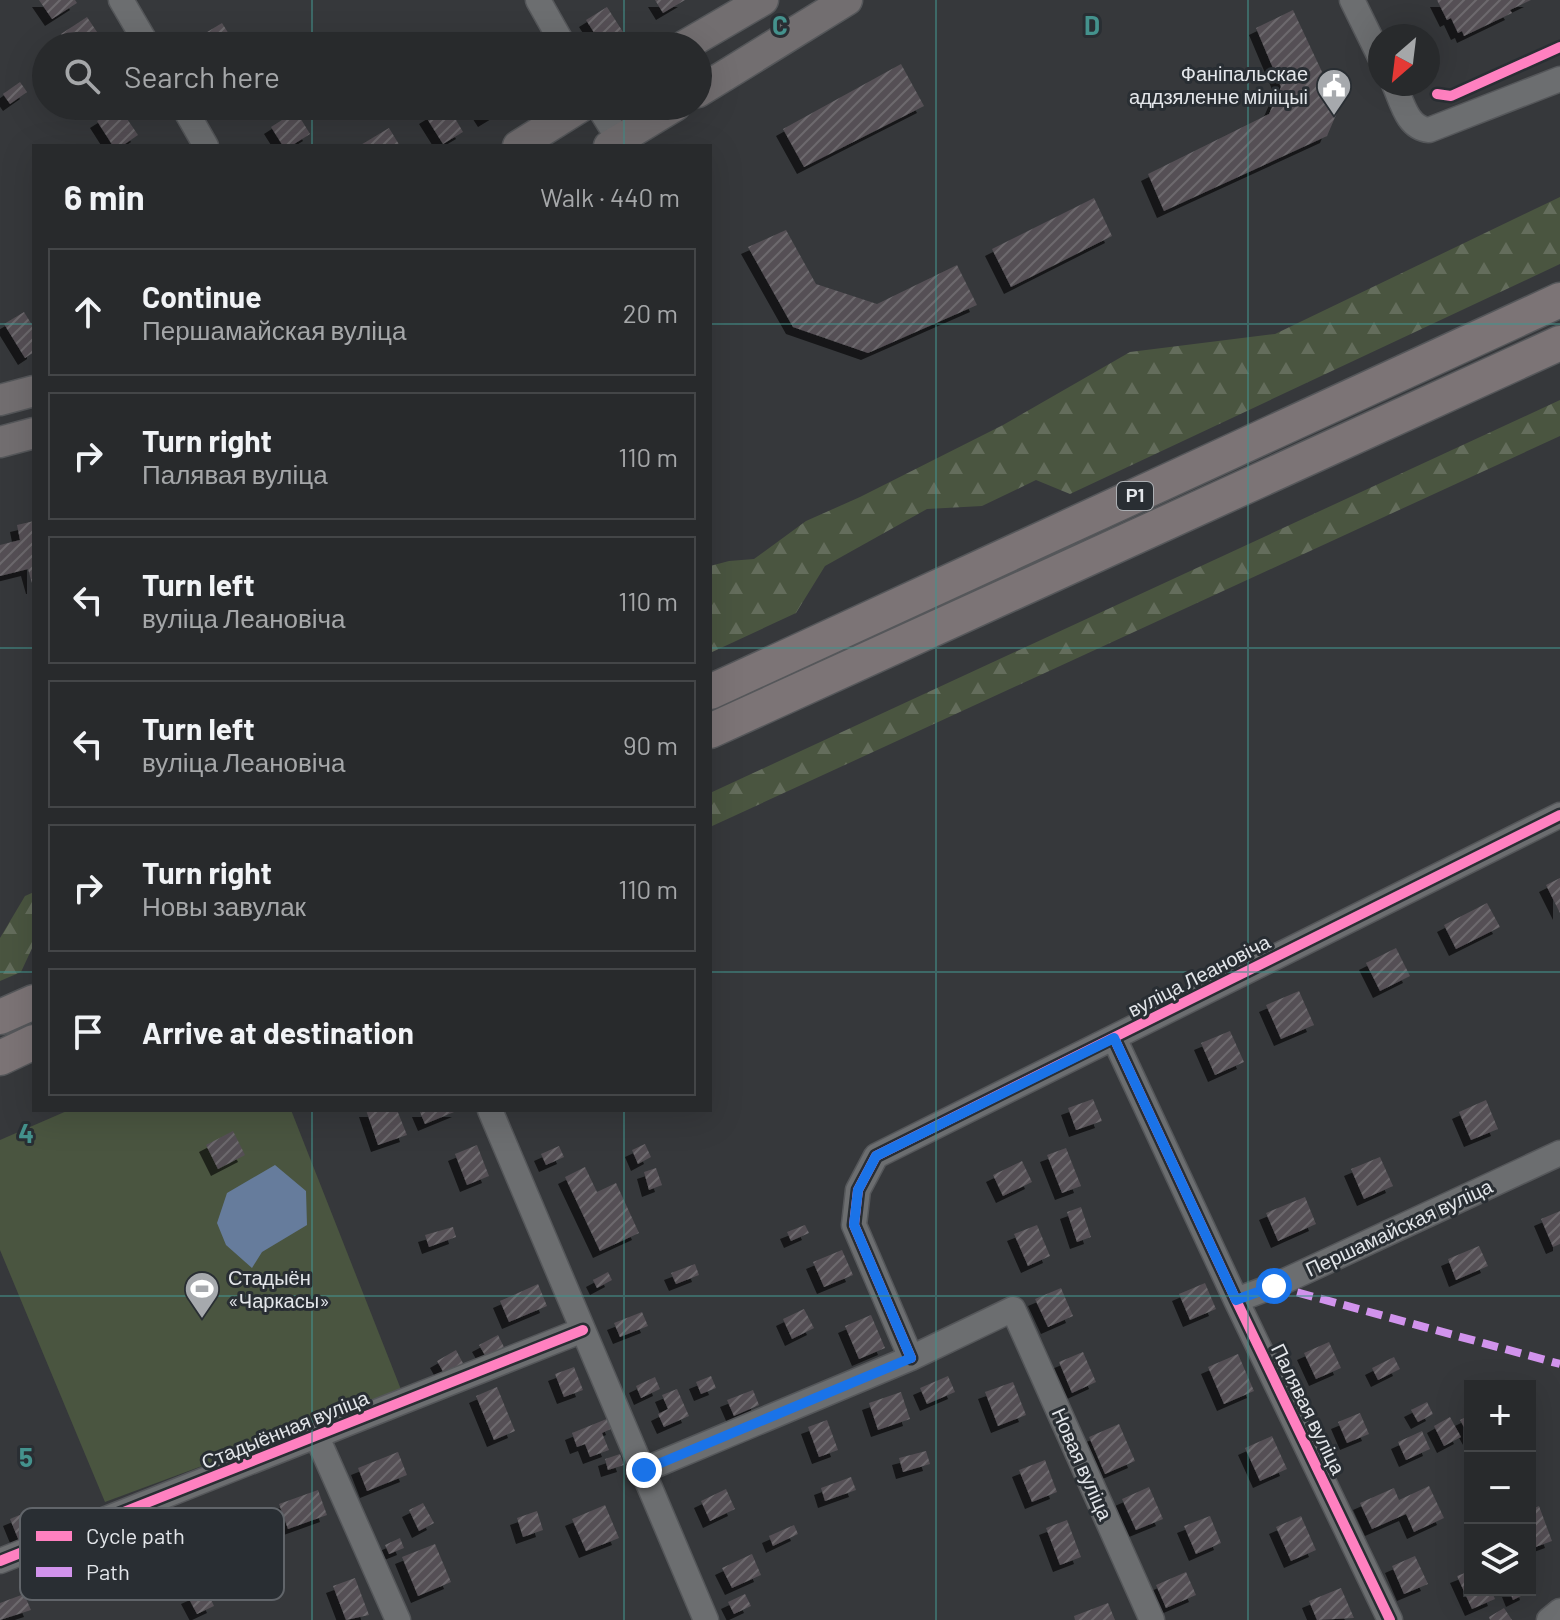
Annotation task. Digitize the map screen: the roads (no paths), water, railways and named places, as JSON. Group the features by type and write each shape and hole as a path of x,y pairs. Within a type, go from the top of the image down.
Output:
{"highway":[{"name":"Р1","path":"712,691 1560,300"},
{"name":"Р1","path":"712,730 1560,343"},
{"path":"0,1017 32,1003"},
{"path":"0,1058 32,1043"}],"main road":[{"path":"708,32 763,0"},
{"path":"712,83 847,0"},
{"path":"521,144 560,120"},
{"path":"614,143 652,120"},
{"path":"0,400 32,392"},
{"path":"0,442 32,434"}],"street":[{"path":"121,0 140,32"},
{"path":"538,0 556,32"},
{"path":"1352,0 1368,33"},
{"path":"1399,96 1411,122 1418,129 1429,130 1560,79"},
{"path":"191,120 205,144"},
{"path":"604,120 614,143"},
{"name":"вуліца Леановіча","path":"911,1358 854,1225 858,1190 876,1156 1560,815"},
{"name":"Палявая вуліца","path":"1114,1038 1390,1620"},
{"path":"491,1112 706,1620"},
{"name":"Першамайская вуліца","path":"1236,1300 1274,1286 1560,1153"},
{"name":"Новая вуліца","path":"911,1358 1013,1309 1152,1620"},
{"name":"Стадыённая вуліца","path":"135,1508 583,1330"},
{"path":"644,1470 911,1358"},
{"path":"317,1437 398,1620"},
{"name":"Стадыённая вуліца","path":"0,1561 20,1553"},
{"path":"1549,1620 1560,1611"}],"water":[{"path":"275,1165 306,1191 307,1225 262,1252 252,1268 226,1245 217,1223 227,1193"}],"place":[{"name":"Фаніпальскае аддзяленне міліцыі","path":"1334,117"},
{"name":"Стадыён «Чаркасы»","path":"202,1320"}]}
